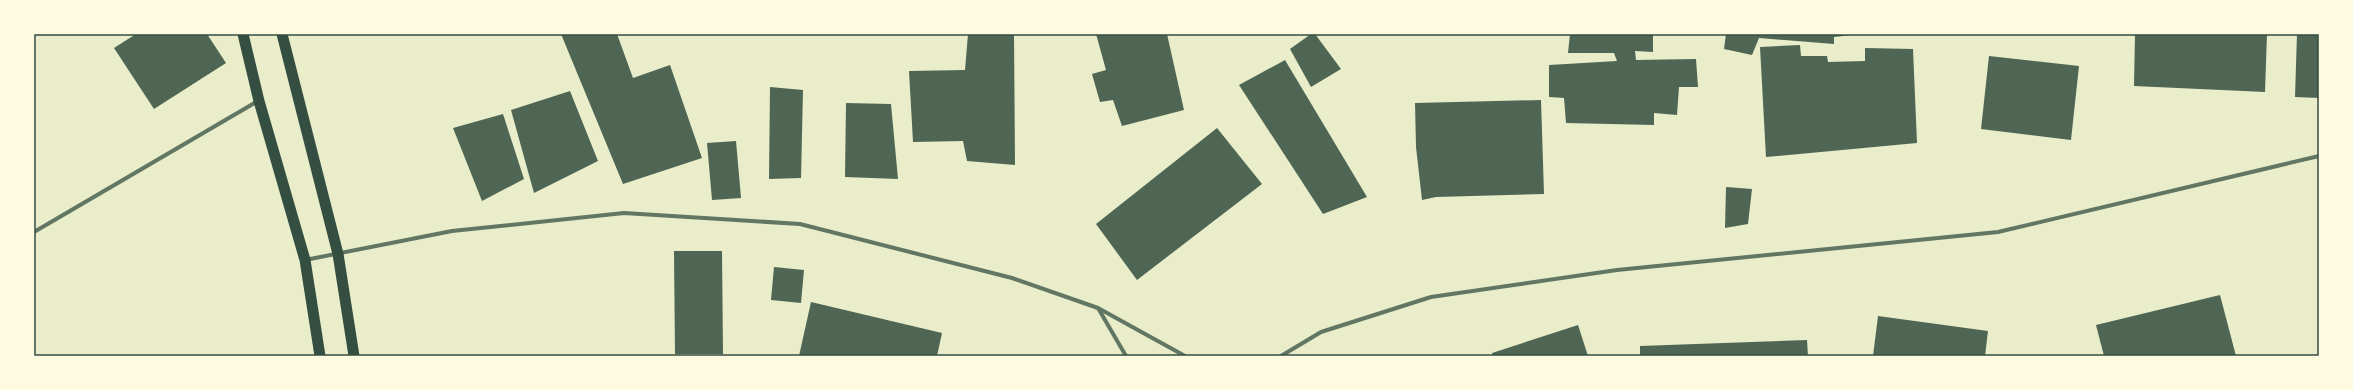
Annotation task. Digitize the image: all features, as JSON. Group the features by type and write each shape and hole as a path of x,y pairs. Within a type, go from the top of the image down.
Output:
{"highway":[{"path":"243,34 259,101 305,260 320,356"},
{"path":"282,34 338,254 354,356"}],"street":[{"path":"34,232 259,101"},
{"path":"1281,356 1321,332 1431,297 1617,270 1998,232 2319,156"},
{"path":"305,260 452,231 624,213 800,224 1012,278 1098,308 1185,356"},
{"path":"1098,308 1126,356"}],"building":[{"path":"136,34 207,34 226,63 154,109 114,48"},
{"path":"561,34 617,34 633,78 670,65 702,158 623,184"},
{"path":"968,34 1014,35 1015,165 967,161 963,141 913,142 909,71 965,70"},
{"path":"1096,34 1167,34 1184,110 1122,126 1113,100 1100,102 1092,74 1106,70"},
{"path":"1311,34 1315,34 1341,69 1311,87 1290,49"},
{"path":"1570,34 1653,34 1653,52 1635,51 1636,60 1696,59 1698,87 1679,87 1677,115 1654,113 1654,125 1566,123 1564,98 1549,97 1549,65 1617,61 1614,53 1568,53"},
{"path":"1726,34 1852,35 1834,37 1834,44 1759,38 1752,55 1724,49"},
{"path":"2135,34 2267,34 2265,92 2134,86"},
{"path":"2297,34 2319,34 2319,98 2295,97"},
{"path":"1800,45 1801,56 1827,56 1828,62 1865,61 1865,48 1913,49 1917,143 1766,157 1760,47"},
{"path":"1989,56 2079,66 2071,140 1981,129"},
{"path":"1285,60 1367,197 1323,214 1239,85"},
{"path":"770,87 803,90 801,178 769,179"},
{"path":"570,91 598,161 534,193 511,110"},
{"path":"1541,100 1544,194 1436,197 1422,200 1416,147 1415,103"},
{"path":"846,103 891,104 898,179 845,177"},
{"path":"503,114 524,179 482,201 453,128"},
{"path":"1217,128 1262,184 1137,280 1096,224"},
{"path":"736,141 741,198 712,200 707,143"},
{"path":"1726,187 1752,189 1748,224 1725,228"},
{"path":"674,251 722,251 723,354 675,354"},
{"path":"774,267 804,270 801,303 771,300"},
{"path":"2220,295 2236,356 2104,356 2096,325"},
{"path":"811,302 942,333 937,356 799,356"},
{"path":"1878,316 1988,331 1985,356 1873,356"},
{"path":"1578,325 1588,356 1493,356 1492,353"},
{"path":"1807,340 1808,356 1640,356 1640,346"}]}
